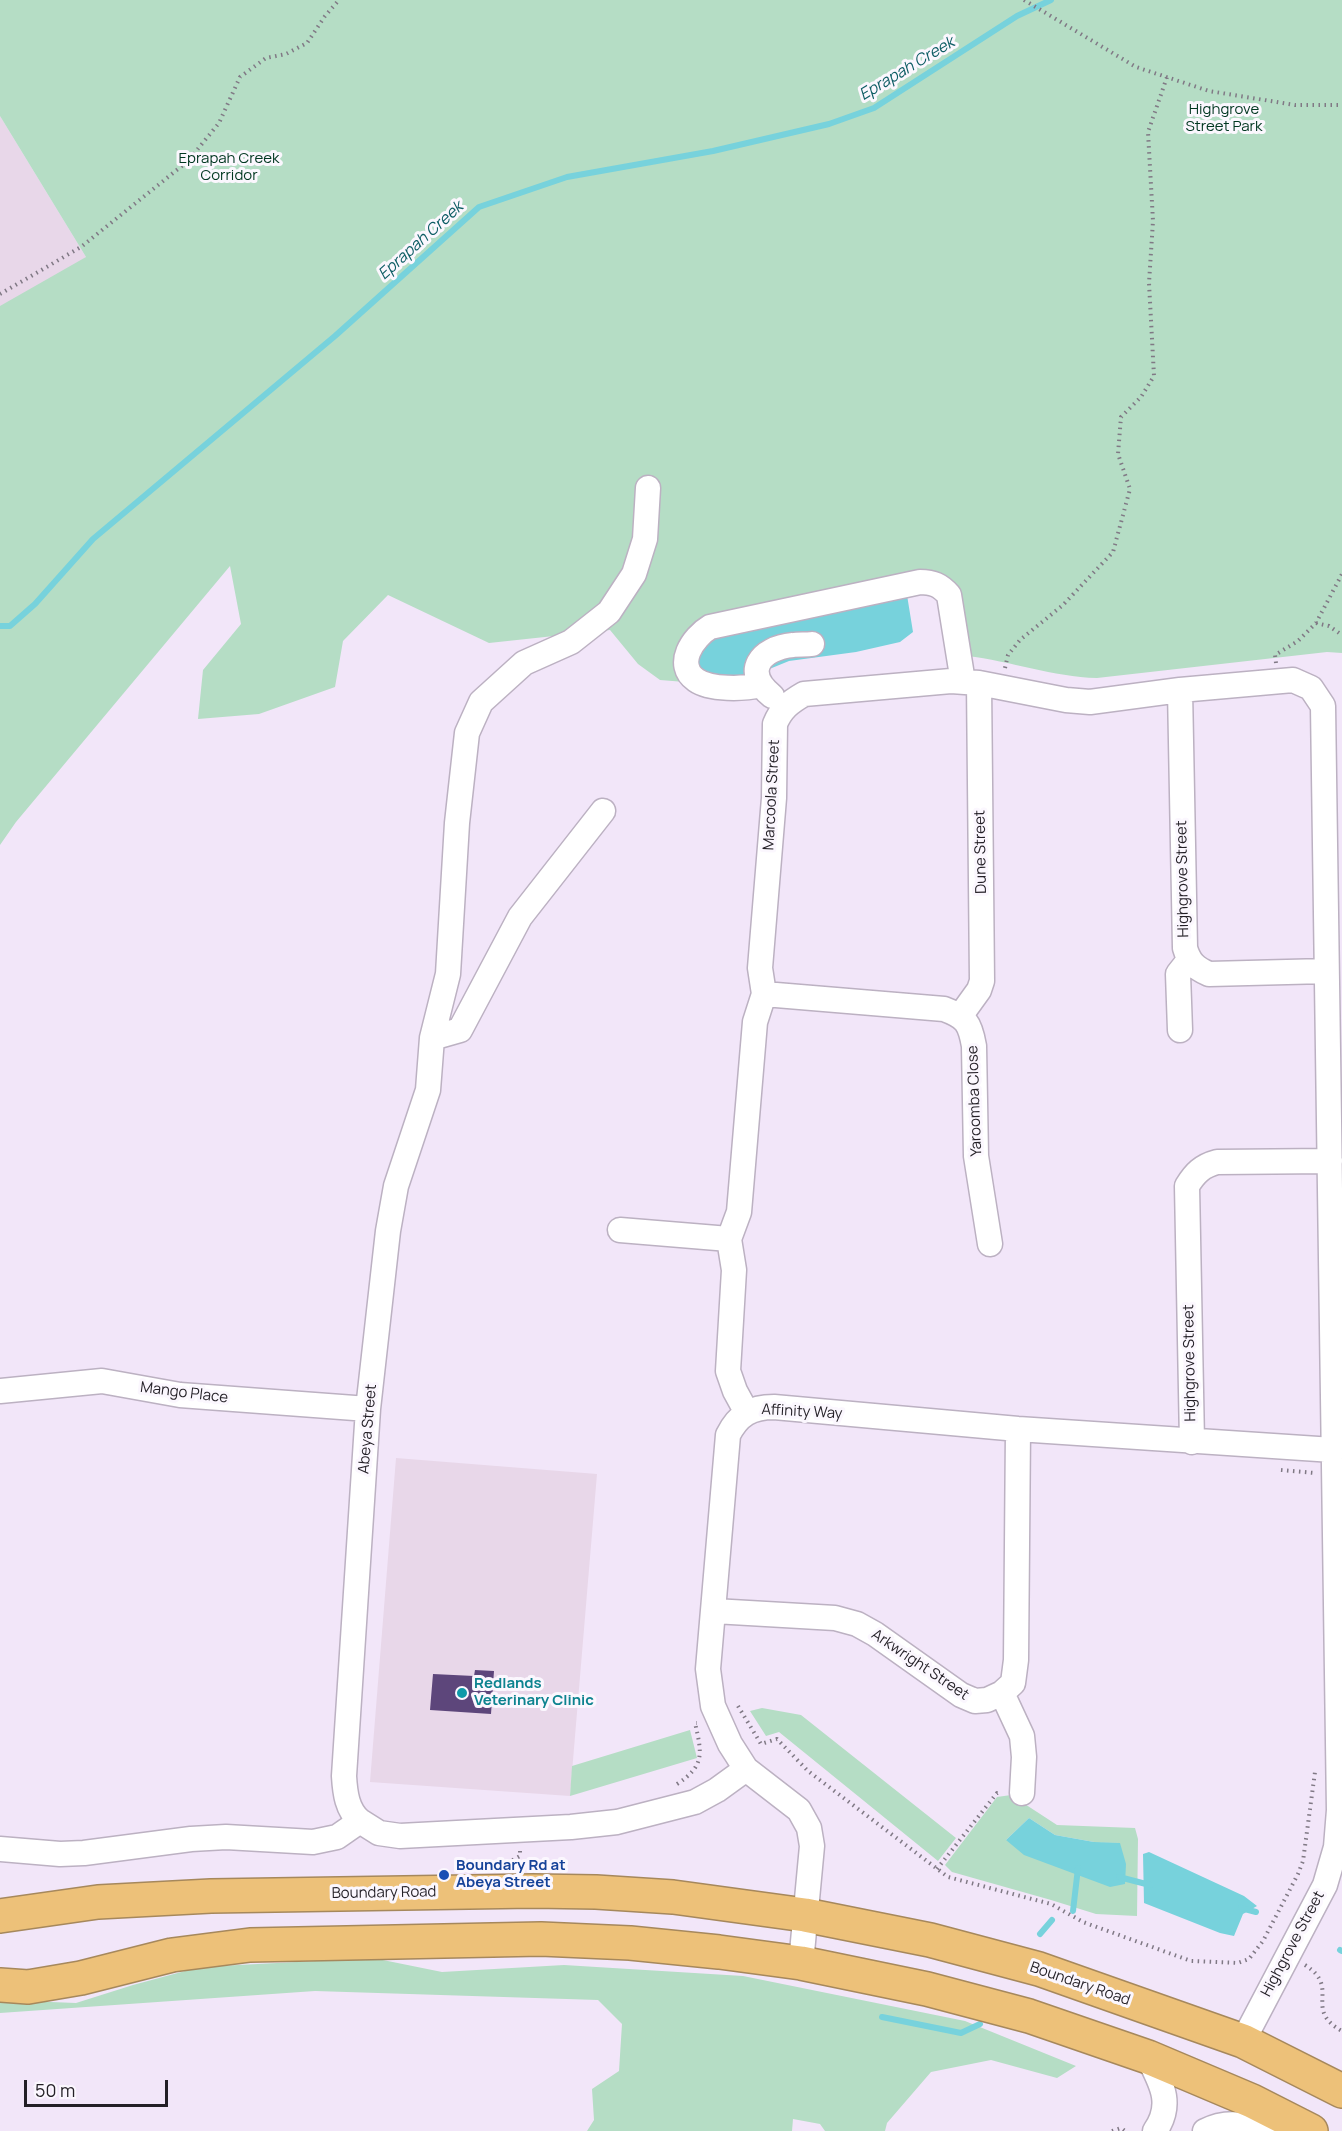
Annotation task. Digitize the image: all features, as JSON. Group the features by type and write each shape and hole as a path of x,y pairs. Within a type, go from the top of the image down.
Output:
{"highway":[{"name":"Boundary Road","path":"0,1916 98,1902 211,1896 533,1891 673,1897 805,1915 930,1940 1039,1969 1243,2041 1342,2091"},
{"path":"0,1985 28,1987 81,1978 172,1955 250,1945 541,1940 630,1943 719,1952 801,1963 927,1989 1006,2010 1148,2057 1252,2101 1311,2131"}],"street":[{"name":"Abeya Street","path":"360,1821 354,1816 348,1803 344,1776 368,1409 387,1231 396,1186 428,1090 432,1038 448,974 457,824 467,733 481,702 524,663 571,642 609,612 634,574 645,539 648,488"},
{"name":"Dune Street","path":"760,685 747,688 706,685 696,681 690,674 687,664 687,654 692,641 699,633 710,627 920,582 932,582 949,596 968,676 982,981 979,990 961,1015"},
{"path":"812,644 792,645 777,649 764,655 758,663 756,670 760,685 786,707 804,694 968,676 1066,700 1090,702 1180,690 1273,670"},
{"name":"Highgrove Street","path":"1243,2041 1325,1885 1336,1847 1340,1810 1323,706 1311,688 1273,670"},
{"name":"Highgrove Street","path":"1180,690 1185,948 1189,960"},
{"name":"Marcoola Street","path":"747,1413 735,1392 728,1371 734,1270 729,1239 739,1212 755,1022 764,994 760,968 774,798 775,724 779,713 786,707"},
{"path":"432,1038 460,1030 520,917 603,811"},
{"path":"1180,1030 1178,974 1189,960 1197,969 1209,974 1326,971"},
{"path":"764,994 944,1009 961,1015"},
{"name":"Yaroomba Close","path":"961,1015 971,1029 974,1046 976,1156 990,1244"},
{"name":"Highgrove Street","path":"1192,1442 1187,1186 1194,1174 1204,1165 1217,1161 1330,1161"},
{"path":"620,1230 729,1239"},
{"name":"Mango Place","path":"0,1391 102,1381 180,1395 368,1409"},
{"name":"Affinity Way","path":"805,1915 812,1846 809,1828 799,1810 746,1769 730,1744 713,1706 708,1669 728,1435 735,1421 761,1407 774,1407 1018,1429 1333,1450"},
{"path":"1018,1429 1016,1660 1013,1683 1002,1693 1022,1737 1024,1756 1022,1793"},
{"name":"Arkwright Street","path":"714,1611 835,1618 857,1624 875,1634 961,1695 975,1701 987,1700 1002,1693"},
{"path":"0,1849 80,1853 191,1839 226,1837 313,1842 337,1837 360,1821 379,1833 400,1836 571,1827 617,1822 695,1802 717,1790 746,1769"},
{"path":"801,1963 805,1915"},
{"path":"1148,2057 1163,2089 1166,2106 1162,2121 1155,2131"},
{"path":"1204,2131 1230,2124 1248,2124 1264,2131"}],"path":[{"path":"0,294 81,247 188,161 219,123 240,77 266,58 285,54 307,43 339,0"},
{"path":"1024,0 1136,67 1209,91 1284,103 1342,105"},
{"path":"968,676 984,664 1005,669 1008,655 1020,640 1063,605 1113,552 1130,489 1118,454 1121,417 1141,397 1154,376 1149,283 1153,221 1148,132 1167,77"},
{"path":"1273,670 1275,655 1298,641 1316,623 1342,574"},
{"path":"1316,623 1329,626 1342,635"},
{"path":"1051,1904 1083,1922 1191,1961 1238,1963 1249,1959 1263,1941 1303,1861 1316,1764"},
{"path":"937,1869 997,1793 1022,1793"},
{"path":"1263,1941 1316,1971 1325,1981 1326,2018 1330,2025 1342,2031"},
{"path":"1112,2131 1121,2128 1125,2131"}],"shaded area":[{"path":"0,116 86,257 0,416"},
{"path":"396,1458 597,1474 570,1796 370,1782"}],"green space":[{"path":"0,0 1342,0 1342,653 1327,652 1097,678 1048,672 967,656 947,580 685,682 660,680 638,664 610,630 489,643 388,595 343,641 335,687 259,714 198,719 203,670 241,624 230,566 16,822 0,845 0,306 86,257 0,116"},
{"path":"762,1708 801,1715 956,1838 938,1861 779,1732 766,1736 750,1711"},
{"path":"690,1730 697,1758 570,1796 572,1766"},
{"path":"1011,1795 1057,1825 1135,1828 1138,1839 1137,1916 1096,1914 952,1872 945,1865 997,1797","holes":["1029,1818 1055,1835 1094,1842 1120,1843 1006,1840"]},
{"path":"373,1958 442,1972 564,1965 743,1976 965,2021 1076,2066 1057,2078 991,2060 931,2072 887,2123 885,2131 825,2131 820,2124 793,2119 792,2131 587,2131 594,2120 592,2089 619,2071 622,2024 598,2000 315,1991 0,2013 0,2000 76,2003 200,1967"}],"water":[{"path":"907,595 913,632 900,642 856,652 789,661 740,681 696,672 697,651 709,639"},
{"path":"1029,1818 1055,1835 1094,1842 1120,1843 1126,1864 1125,1884 1110,1887 1024,1855 1006,1840"},
{"path":"1149,1852 1244,1896 1257,1906 1243,1914 1234,1936 1220,1933 1144,1903 1143,1854"}],"building":[{"name":"Redlands Veterinary Clinic","path":"475,1670 494,1671 491,1714 430,1710 433,1674 474,1676"}],"waterway":[{"name":"Eprapah Creek","path":"0,626 10,626 35,604 93,539 335,336 479,207 567,177 713,151 829,124 874,108 1017,16 1051,0"},
{"path":"1073,1911 1078,1868"},
{"path":"1119,1877 1150,1885"},
{"path":"1241,1908 1256,1912"},
{"path":"1040,1934 1052,1920"},
{"path":"882,2017 961,2033 980,2024"}],"place":[{"name":"Redlands Veterinary Clinic","path":"462,1693"},
{"name":"Boundary Rd at Abeya Street","path":"444,1875"}],"park label":[{"name":"Highgrove Street Park","path":"1224,118"},
{"name":"Eprapah Creek Corridor","path":"229,168"}]}
